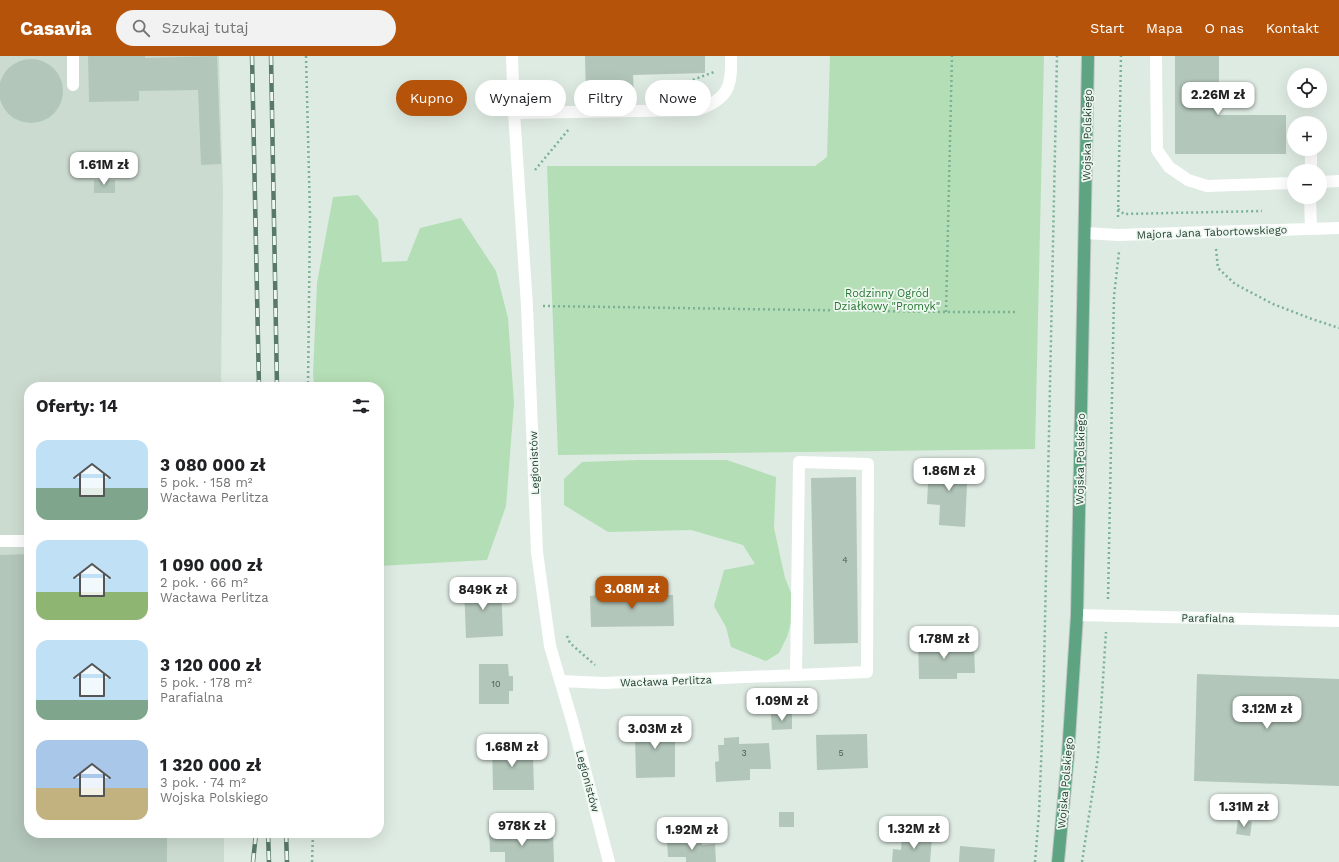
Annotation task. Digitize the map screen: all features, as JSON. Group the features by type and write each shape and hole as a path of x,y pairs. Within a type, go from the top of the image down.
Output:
{"main road":[{"name":"Wojska Polskiego","path":"1058,862 1068,755 1077,615 1088,56"}],"street":[{"path":"73,56 73,84"},
{"name":"Legionistów","path":"512,56 513,80"},
{"path":"1156,56 1157,150 1169,167 1188,180 1207,186 1287,183"},
{"path":"637,111 697,110 711,105 720,99 728,88 731,61"},
{"name":"Legionistów","path":"514,116 527,306 537,552 550,646 561,681 609,862"},
{"path":"1327,182 1339,181"},
{"path":"1310,204 1310,229"},
{"name":"Majora Jana Tabortowskiego","path":"1085,233 1118,235 1339,228"},
{"name":"Wacława Perlitza","path":"561,681 604,683 796,675 867,672 868,464 799,462 796,675"},
{"path":"0,541 24,541"},
{"name":"Parafialna","path":"1077,615 1339,621"}],"path":[{"path":"306,56 310,214 308,382"},
{"path":"946,312 952,56"},
{"path":"1035,862 1039,813 1043,715 1057,56"},
{"path":"1082,862 1098,756 1107,616 1114,296 1119,250 1118,208 1121,56"},
{"path":"688,80 731,61"},
{"path":"532,174 581,116"},
{"path":"1118,208 1124,214 1268,211"},
{"path":"1215,232 1218,268 1235,284 1273,304 1339,328"},
{"path":"527,306 1015,312"},
{"path":"566,629 570,643 602,672 604,683"},
{"path":"312,862 313,838"}],"shaded area":[{"path":"0,56 219,56 223,192 221,382 24,382 24,838 224,838 224,862 0,862"}],"green space":[{"name":"Rodzinny Ogród Działkowy \"Promyk\"","path":"830,56 1044,56 1035,449 558,455 547,166 815,166 827,157"},
{"path":"358,195 378,220 382,262 407,261 420,228 461,218 496,271 508,318 514,403 506,506 487,560 384,566 384,382 314,382 317,283 333,197"},
{"path":"639,460 727,460 776,477 774,528 785,578 796,605 787,637 779,653 766,661 731,647 726,627 714,606 724,570 755,564 743,545 691,530 608,532 564,505 564,479 582,462"}],"building":[{"path":"88,56 145,56 145,58 217,56 221,164 201,165 198,90 139,91 139,101 89,102"},
{"path":"585,56 705,56 705,73 633,75 633,80 586,80"},
{"path":"1175,56 1219,56 1219,115 1286,115 1286,154 1175,154"},
{"path":"25,59 37,59 54,68 61,79 63,91 61,103 54,114 37,123 25,123 13,118 4,109 -1,97 -1,85 4,73 13,64"},
{"path":"94,180 115,180 115,193 94,193"},
{"path":"929,462 968,464 965,527 939,525 940,505 927,504"},
{"path":"856,477 858,643 814,644 811,478"},
{"path":"24,554 24,838 167,838 167,862 0,862 0,555"},
{"path":"501,584 503,636 466,638 464,585"},
{"path":"666,591 666,595 673,595 674,626 591,627 590,596 598,595 598,592 622,592 622,595 642,595 642,592"},
{"path":"918,639 941,639 941,645 974,647 975,673 957,673 957,679 919,679"},
{"path":"479,664 508,664 509,676 513,676 513,691 509,691 509,704 479,704"},
{"path":"1197,674 1339,679 1339,786 1194,781"},
{"path":"771,714 792,714 792,729 772,730"},
{"path":"643,717 668,717 668,736 675,735 675,777 636,778 635,736 643,736"},
{"path":"867,734 868,768 817,770 816,735"},
{"path":"739,737 739,744 769,743 771,769 750,769 750,780 716,782 715,762 719,761 718,745 724,745 724,738"},
{"path":"492,744 522,744 523,754 533,754 534,790 493,790"},
{"path":"779,812 794,812 794,827 779,827"},
{"path":"1238,820 1252,822 1250,836 1236,834"},
{"path":"489,828 512,828 512,839 538,839 538,833 553,833 554,862 505,862 505,852 490,852"},
{"path":"902,836 932,838 930,862 892,862 893,849 901,850"},
{"path":"702,839 702,845 715,844 716,862 686,862 686,857 668,857 667,841"},
{"path":"960,846 995,849 994,862 959,862"}],"railway":[{"path":"252,56 259,382"},
{"path":"271,56 277,382"},
{"path":"253,862 255,838"},
{"path":"268,838 269,862"},
{"path":"286,838 287,862"}]}
